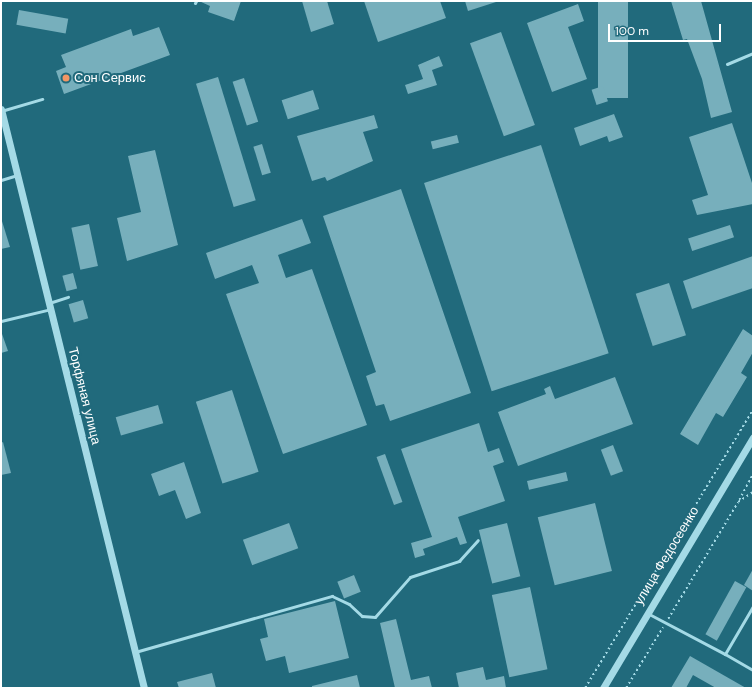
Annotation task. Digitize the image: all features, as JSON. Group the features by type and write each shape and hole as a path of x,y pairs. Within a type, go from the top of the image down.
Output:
{"street":[{"name":"Торфяная улица","path":"1,110 144,688"},
{"name":"улица Федосеенко","path":"603,688 753,436"}],"lane":[{"path":"728,64 753,53"},
{"path":"1,110 42,99"},
{"path":"1,180 18,175"},
{"path":"1,321 50,306 68,297"},
{"path":"135,652 332,596 349,604 362,616 375,617 410,577 459,560 478,540"},
{"path":"724,654 753,606"},
{"path":"647,613 753,670"}],"path":[{"path":"586,688 753,410"},
{"path":"626,688 738,502 753,474"},
{"path":"738,502 753,492"}],"building":[{"path":"199,1 241,1 234,21 208,12 210,6"},
{"path":"302,1 327,1 334,24 311,32"},
{"path":"364,1 440,1 446,18 378,42"},
{"path":"465,1 496,1 496,2 468,11"},
{"path":"598,1 628,1 628,98 598,98"},
{"path":"671,1 701,1 732,112 711,118 702,79 687,39 683,40"},
{"path":"578,4 584,21 568,27 587,79 552,92 527,23"},
{"path":"19,10 68,19 66,33 16,25"},
{"path":"159,27 170,55 64,94 56,71 66,67 61,55 131,29 133,36"},
{"path":"501,32 535,125 504,136 470,43"},
{"path":"439,56 443,66 432,70 437,85 408,94 405,85 423,79 418,65"},
{"path":"218,77 256,200 234,207 196,84"},
{"path":"244,78 258,122 247,125 233,82"},
{"path":"603,86 608,101 597,105 592,90"},
{"path":"313,90 319,109 288,119 282,100"},
{"path":"614,114 623,137 609,142 607,136 580,146 574,128"},
{"path":"374,115 378,128 363,132 373,161 327,181 325,177 312,181 297,136"},
{"path":"732,123 753,186 753,204 697,215 692,200 708,195 689,137"},
{"path":"457,135 459,143 433,149 431,142"},
{"path":"262,144 271,173 262,175 253,147"},
{"path":"541,145 609,353 492,391 424,183"},
{"path":"155,150 178,245 127,261 117,218 141,212 128,156"},
{"path":"401,189 471,393 390,421 384,404 376,406 366,376 376,372 323,216"},
{"path":"1,218 10,247 1,249"},
{"path":"302,219 311,243 278,255 286,278 312,269 367,425 283,454 226,294 259,283 252,265 215,279 206,253"},
{"path":"89,224 98,266 80,270 71,228"},
{"path":"730,225 734,237 692,251 688,239"},
{"path":"753,256 753,288 692,309 683,281"},
{"path":"73,273 77,288 67,291 62,276"},
{"path":"669,283 686,335 653,346 636,294"},
{"path":"83,300 88,318 74,322 69,304"},
{"path":"743,329 753,336 753,352 741,373 747,377 723,417 716,413 698,445 680,434"},
{"path":"1,331 8,351 1,353"},
{"path":"615,377 633,424 518,466 498,412 546,394 544,389 550,386 555,399"},
{"path":"232,390 259,472 222,484 196,402"},
{"path":"158,405 163,423 121,435 116,417"},
{"path":"479,423 488,452 499,448 504,462 493,466 505,501 458,517 467,543 460,545 457,537 423,549 425,555 415,558 411,543 432,537 401,449"},
{"path":"3,442 11,473 1,475 1,443"},
{"path":"613,445 623,471 611,476 601,450"},
{"path":"385,454 402,502 394,505 377,457"},
{"path":"184,462 201,513 186,519 175,490 159,496 151,474"},
{"path":"566,472 568,481 529,490 527,481"},
{"path":"595,503 612,571 555,585 538,517"},
{"path":"289,523 298,548 252,565 243,540"},
{"path":"507,523 520,576 492,583 479,530"},
{"path":"753,569 753,591 744,585"},
{"path":"354,575 361,592 344,598 337,582"},
{"path":"735,581 746,587 717,641 705,634"},
{"path":"530,587 547,669 509,677 492,595"},
{"path":"335,601 349,658 289,673 285,656 266,661 260,639 268,637 264,619"},
{"path":"396,619 411,680 429,676 432,688 395,688 380,623"},
{"path":"690,656 746,688 716,688 693,675 686,688 671,688"},
{"path":"483,667 486,680 504,676 506,688 459,688 456,673"},
{"path":"212,673 216,688 179,688 177,682"},
{"path":"357,675 360,688 312,688 312,686"}],"place":[{"name":"Сон Сервис","path":"66,78"}]}
